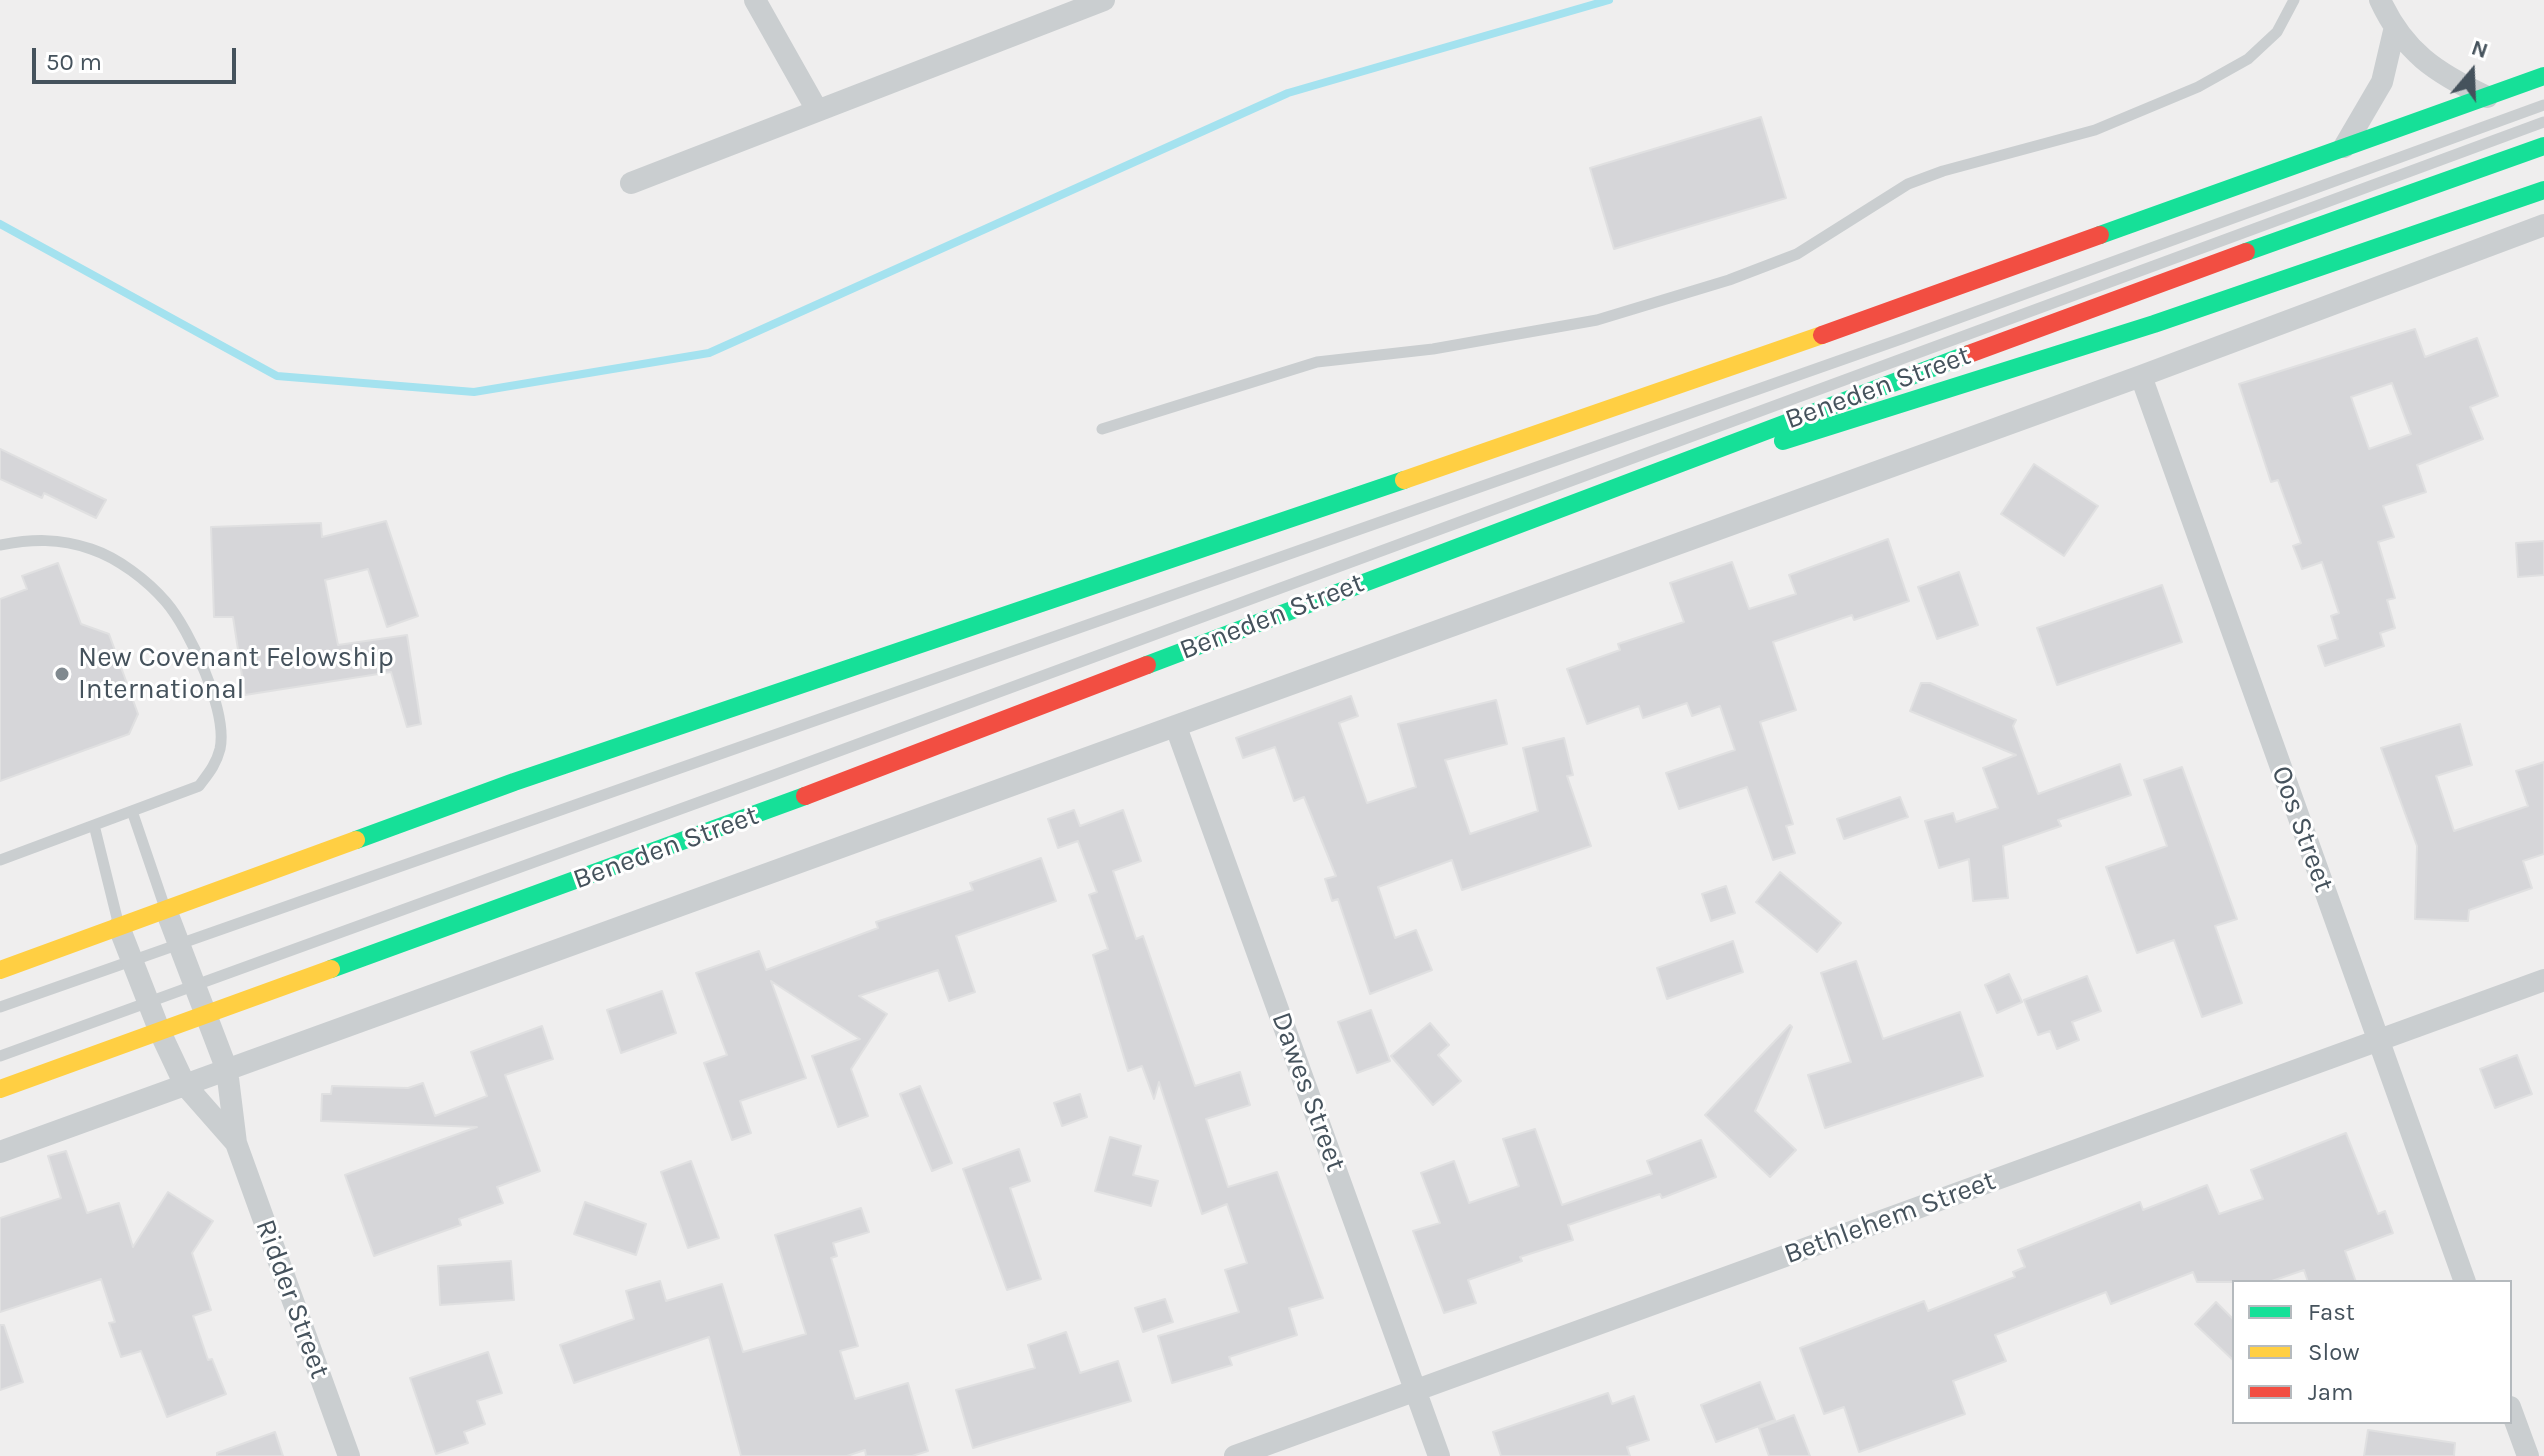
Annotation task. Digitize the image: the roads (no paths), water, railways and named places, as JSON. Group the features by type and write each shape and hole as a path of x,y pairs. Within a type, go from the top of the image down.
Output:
{"main road":[{"path":"0,970 514,782 1635,402 2544,76"},
{"name":"Beneden Street","path":"0,1089 724,827 2110,301 2544,146"},
{"path":"1648,474 1808,435 1884,411 2329,266 2544,190"}],"street":[{"path":"755,0 817,110"},
{"path":"631,183 1104,0"},
{"path":"2380,0 2394,31 2445,77 2487,97"},
{"path":"2344,147 2382,82 2394,31"},
{"name":"Beneden Street","path":"0,1152 2141,376 2544,225"},
{"name":"Oos Street","path":"2141,376 2464,1280"},
{"name":"Dawes Street","path":"1176,727 1439,1456"},
{"name":"Ridder Street","path":"166,910 227,1070 236,1143 349,1456"},
{"name":"Ridder Street","path":"119,927 160,1032 185,1085 236,1143"},
{"name":"Bethlehem Street","path":"1235,1456 2544,980"},
{"path":"2512,1412 2528,1456"}],"lane":[{"path":"1102,429 1317,362 1433,349 1597,320 1729,280 1797,254 1908,184 1943,171 2095,130 2198,87 2248,59 2277,32 2294,0"},
{"path":"0,1007 1886,345 2544,105"},
{"path":"0,1056 774,775 2544,122"},
{"path":"0,545 40,538 92,549 133,571 167,603 203,667 220,722 221,746 215,766 199,786 0,860"},
{"path":"132,811 166,910"},
{"path":"94,825 119,927"}],"waterway":[{"path":"0,224 277,376 474,392 709,353 1288,93 1609,0"}],"place":[{"name":"New Covenant Felowship International","path":"62,674"}]}
